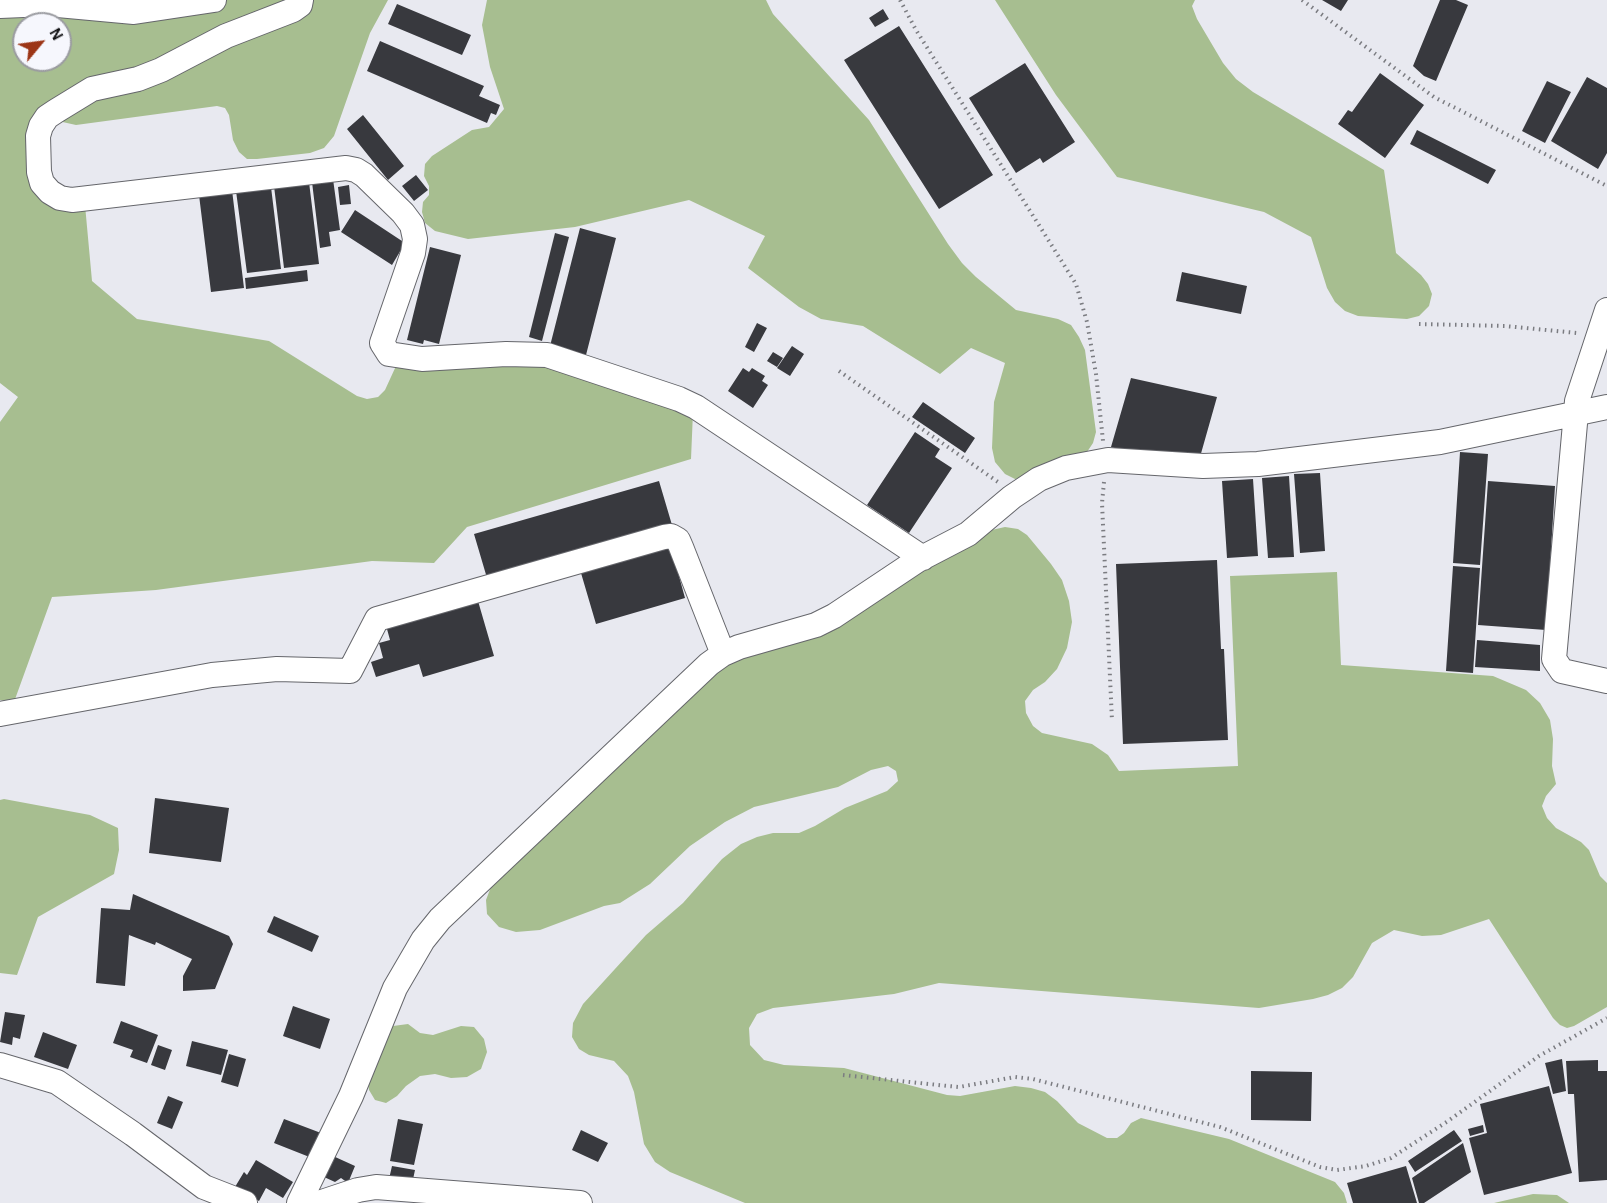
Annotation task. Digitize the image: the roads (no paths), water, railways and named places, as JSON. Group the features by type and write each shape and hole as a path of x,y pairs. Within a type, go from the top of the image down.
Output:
{"street":[{"path":"0,6 47,4 134,12 214,0"},
{"path":"301,0 300,5 293,10 226,36 161,70 138,79 99,86 47,117 38,136 39,172 42,183 60,198 72,200 346,168 356,170 403,213 412,225 415,238 381,343 388,354 422,359 516,354 547,356 679,399 696,407 923,558"},
{"path":"1607,310 1577,401 1554,659 1562,671 1607,681"},
{"path":"299,1203 351,1096 395,988 423,940 440,919 709,664 723,654 739,647 816,625 834,616 923,558 968,534 1016,494 1052,472 1105,461 1203,466 1258,464 1440,442 1607,407"},
{"path":"0,714 212,675 278,669 350,671 377,619 671,536 678,540 723,654"},
{"path":"0,1065 57,1082 133,1134 200,1195 245,1203"},
{"path":"319,1203 358,1190 376,1187 580,1203"}]}
